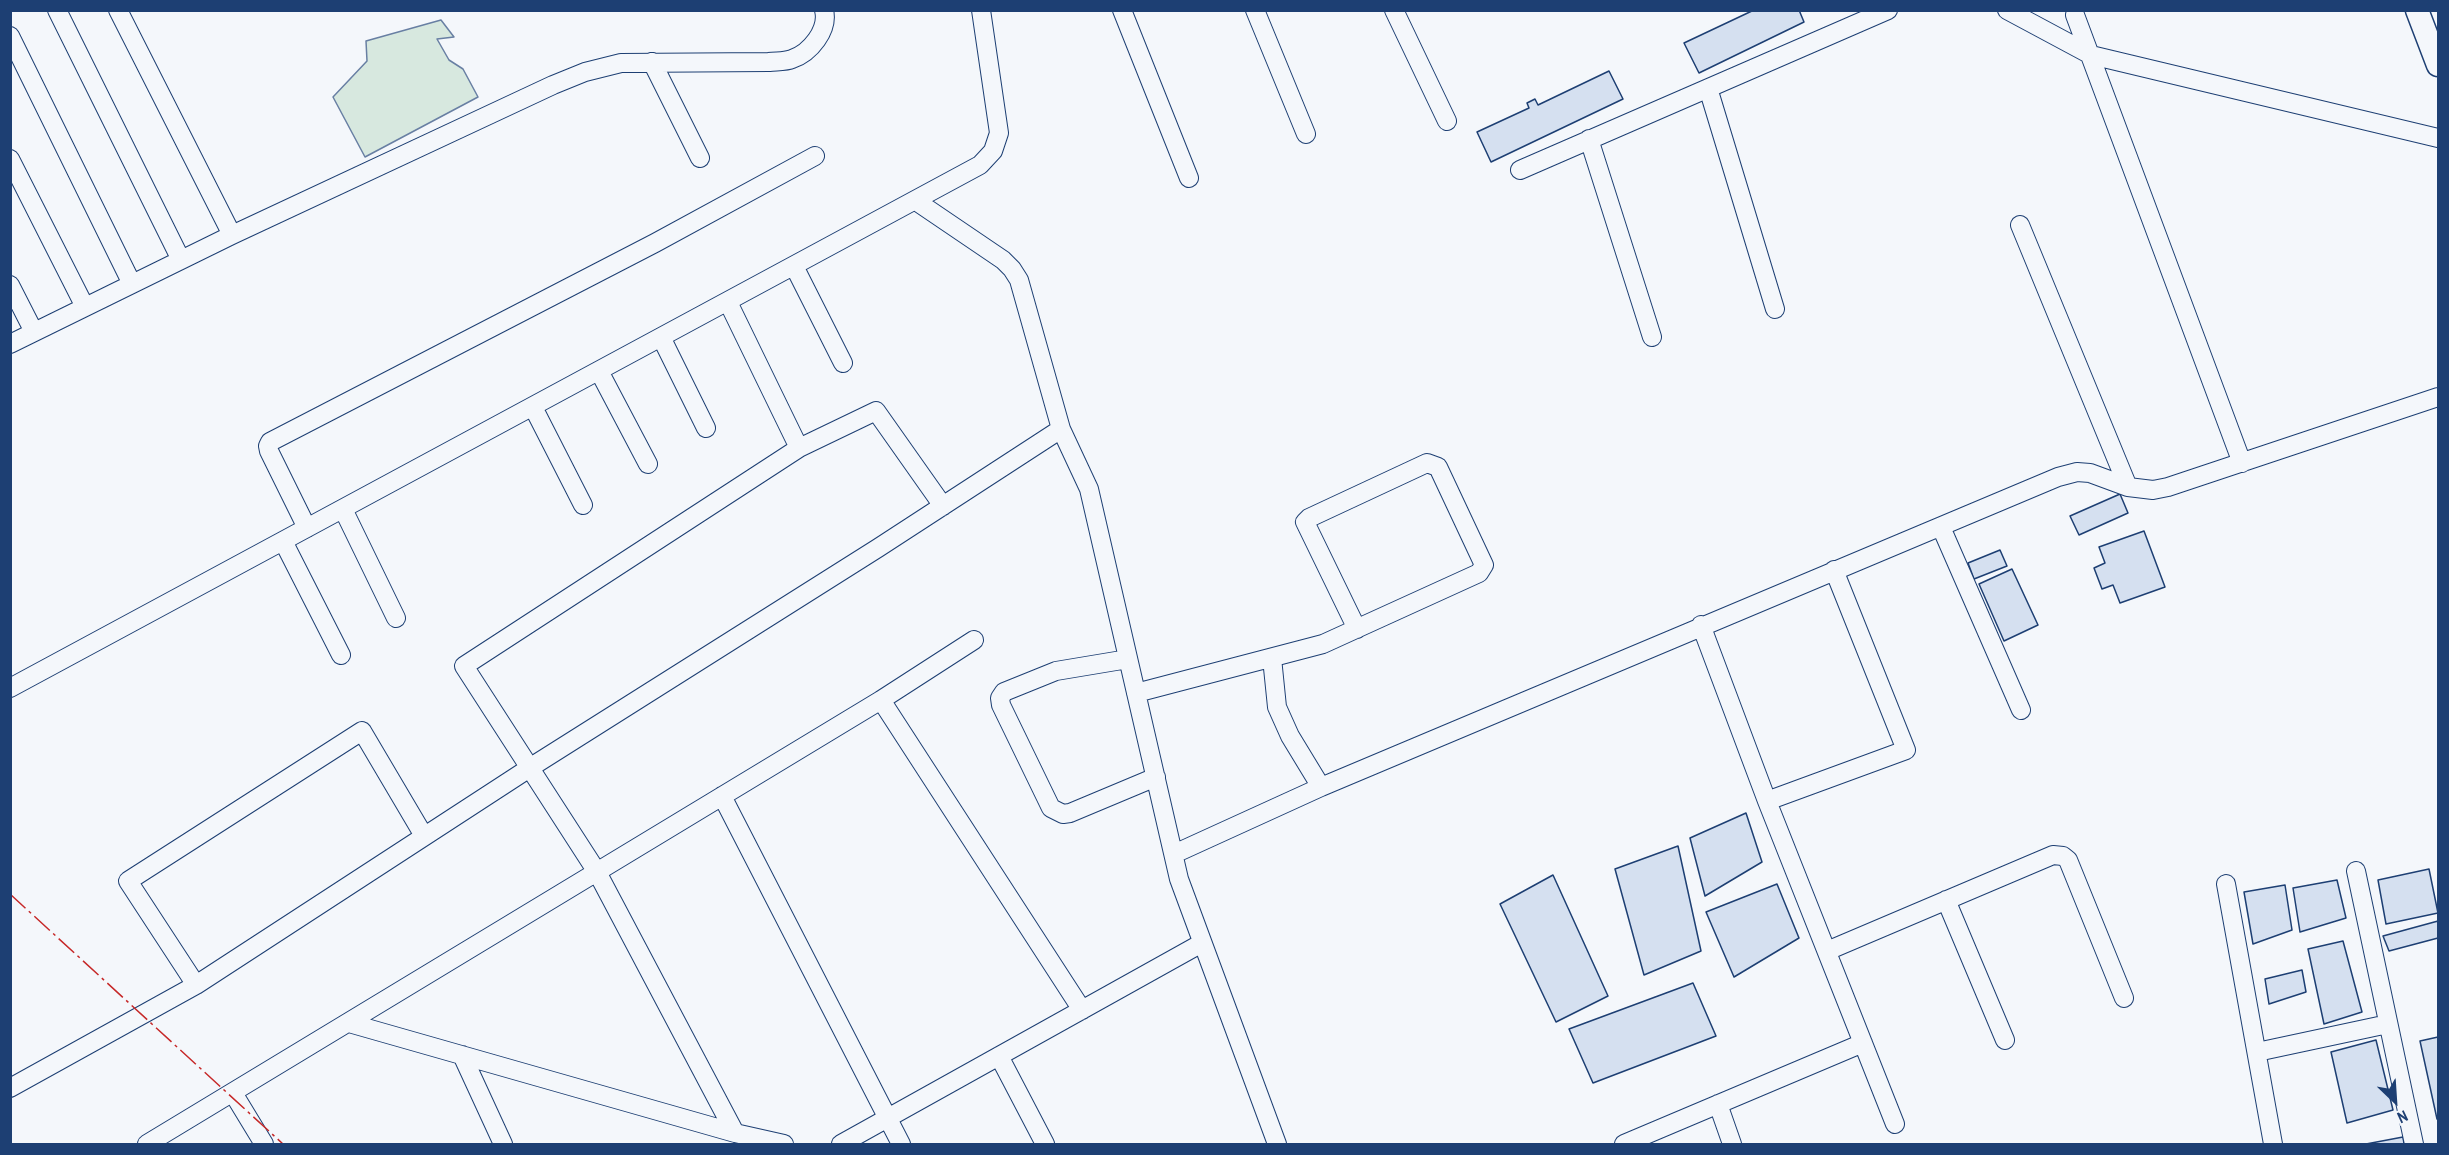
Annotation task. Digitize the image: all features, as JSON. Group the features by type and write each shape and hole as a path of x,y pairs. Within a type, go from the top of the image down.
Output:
{"street":[{"path":"57,10 181,260"},
{"path":"118,10 232,235"},
{"path":"10,344 232,235 553,85 604,66 621,63 769,62 792,59 805,52 814,43 821,31 824,10"},
{"path":"10,688 980,165 993,152 997,142 999,124 981,10"},
{"path":"1122,10 1189,178"},
{"path":"1256,10 1306,134"},
{"path":"1394,10 1447,121"},
{"path":"1520,170 1888,10"},
{"path":"2007,10 2091,54 2439,138"},
{"path":"2417,10 2439,65"},
{"path":"2075,15 2242,463"},
{"path":"10,36 132,284"},
{"path":"652,62 700,158"},
{"path":"1708,88 1775,309"},
{"path":"1589,140 1652,338"},
{"path":"307,528 269,451 270,442 655,243 815,156"},
{"path":"10,159 85,307"},
{"path":"916,201 980,244 1012,269 1023,292 1061,429 1089,489 1179,879 1277,1144"},
{"path":"2020,225 2128,487"},
{"path":"794,266 843,363"},
{"path":"10,285 34,332"},
{"path":"728,302 799,448"},
{"path":"662,337 706,428"},
{"path":"599,371 648,464"},
{"path":"1174,854 1321,787 1701,625 2058,477 2077,472 2090,473 2128,487 2153,490 2168,487 2439,397"},
{"path":"533,406 583,505"},
{"path":"735,1133 597,872 464,666 799,448 876,411 943,506"},
{"path":"10,1088 196,985 531,767 1061,429"},
{"path":"1136,693 1323,644 1357,629 1479,573 1484,565 1438,467 1434,464 1426,463 1309,518 1305,522 1357,629"},
{"path":"343,509 396,618"},
{"path":"1941,527 2021,710"},
{"path":"283,541 341,655"},
{"path":"1767,801 1906,750 1834,570"},
{"path":"1701,625 1767,801 1895,1124"},
{"path":"147,1144 881,700 974,640"},
{"path":"1272,658 1277,706 1290,736 1321,787"},
{"path":"1128,659 1044,675 1004,692 1000,698 1001,705 1051,808 1057,812 1070,813 1156,777"},
{"path":"881,700 1083,1010"},
{"path":"196,985 128,881 362,731 424,836"},
{"path":"722,796 901,1144"},
{"path":"1827,951 2053,855 2063,856 2068,860 2124,998"},
{"path":"2356,872 2414,1144"},
{"path":"2226,884 2273,1144"},
{"path":"1946,900 2005,1040"},
{"path":"841,1144 1202,943"},
{"path":"349,1023 735,1133 784,1144"},
{"path":"2257,1052 2388,1024"},
{"path":"1624,1144 1863,1043"},
{"path":"462,1055 503,1144"},
{"path":"999,1056 1045,1144"},
{"path":"233,1093 264,1144"},
{"path":"1718,1104 1731,1144"}],"shaded area":[{"path":"441,20 454,37 437,39 449,60 463,69 478,97 365,157 333,97 367,61 366,41"}],"building":[{"path":"1754,10 1799,10 1804,22 1699,73 1684,43"},
{"path":"1609,71 1623,99 1491,162 1477,132 1529,108 1527,103 1535,99 1538,105"},
{"path":"2120,494 2128,513 2079,535 2070,516"},
{"path":"2144,531 2165,587 2120,603 2113,585 2102,589 2094,568 2105,563 2099,547"},
{"path":"2000,550 2007,566 1974,579 1968,563"},
{"path":"2012,569 2038,625 2004,641 1979,584"},
{"path":"1746,813 1762,862 1705,896 1690,838"},
{"path":"1678,846 1701,951 1644,975 1615,869"},
{"path":"2429,869 2438,913 2386,924 2378,880"},
{"path":"1553,875 1608,996 1556,1022 1500,904"},
{"path":"2337,880 2346,918 2300,932 2293,888"},
{"path":"1777,884 1799,938 1734,977 1706,912"},
{"path":"2285,885 2292,930 2253,944 2244,892"},
{"path":"2438,921 2438,938 2389,951 2383,936"},
{"path":"2343,941 2362,1012 2324,1024 2308,949"},
{"path":"2302,970 2306,992 2269,1004 2265,979"},
{"path":"1693,983 1716,1036 1593,1083 1569,1029"},
{"path":"2438,1037 2438,1119 2437,1119 2420,1041"},
{"path":"2376,1040 2393,1110 2347,1123 2331,1052"},
{"path":"2403,1137 2404,1144 2366,1144"}],"power":[{"path":"10,894 283,1144"}]}
